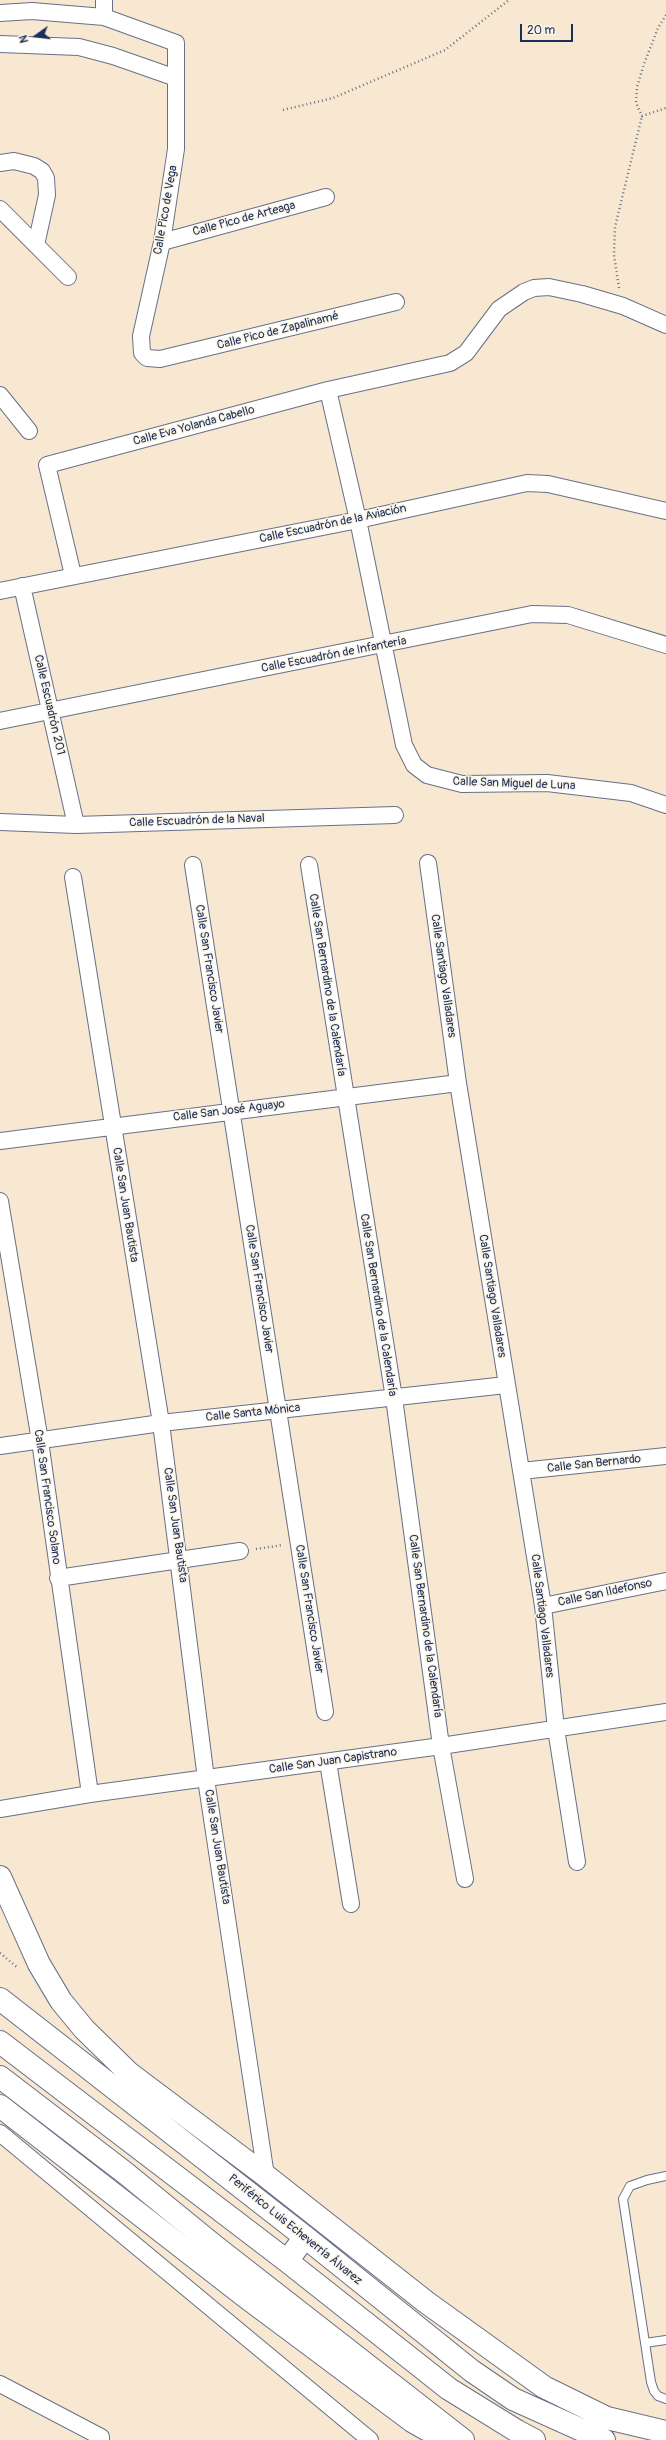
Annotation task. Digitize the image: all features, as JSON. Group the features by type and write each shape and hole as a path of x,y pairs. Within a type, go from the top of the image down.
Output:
{"main road":[{"name":"Periférico Luis Echeverría Álvarez","path":"0,1877 39,1964 61,2001 104,2050 154,2092 266,2176 426,2302 544,2387 607,2418 666,2432"},
{"name":"Periférico Luis Echeverría Álvarez","path":"0,1999 305,2237 472,2371 513,2399 604,2440"},
{"path":"0,2042 287,2261 449,2389 516,2432 534,2440"},
{"path":"0,2077 29,2098 463,2440"},
{"path":"142,2109 154,2092"},
{"path":"0,2106 246,2297 412,2420 426,2428 458,2440"},
{"path":"287,2261 305,2237"}],"street":[{"path":"0,12 39,11 104,18 104,0"},
{"name":"Calle Pico de Vega","path":"104,18 176,44 176,149 162,242 141,342 142,353 147,358 160,359"},
{"path":"0,44 79,47 113,56 176,78"},
{"path":"0,163 14,161 34,166 42,171 46,178 47,195 36,245"},
{"name":"Calle Pico de Arteaga","path":"162,242 326,197"},
{"path":"0,209 68,277"},
{"name":"Calle Eva Yolanda Cabello","path":"73,575 47,465 328,390 450,363 466,352 499,309 524,292 534,288 549,287 582,294 623,306"},
{"name":"Calle Pico de Zapalinamé","path":"160,359 396,302"},
{"path":"623,306 666,325"},
{"name":"Calle San Miguel de Luna","path":"328,390 358,520 382,645 404,745 414,765 427,775 462,784 547,783 631,793 666,805"},
{"path":"0,395 29,431"},
{"name":"Calle Escuadrón de la Aviación","path":"0,591 73,575 358,520 527,484 548,484 666,511"},
{"name":"Calle Escuadrón 201","path":"22,586 76,824"},
{"name":"Calle Escuadrón de Infantería","path":"0,721 500,620 552,613 568,615 666,645"},
{"name":"Calle Escuadrón de la Naval","path":"0,822 76,824 395,815"},
{"name":"Calle Santiago Valladares","path":"428,863 458,1083 543,1606 556,1729 577,1862"},
{"name":"Calle San Francisco Javier","path":"193,865 325,1712"},
{"name":"Calle San Bernardino de la Calendaría","path":"309,866 344,1096 394,1398 441,1746 465,1879"},
{"name":"Calle San Juan Bautista","path":"73,877 161,1423 180,1560 206,1779 266,2176"},
{"name":"Calle San José Aguayo","path":"0,1141 344,1096 458,1083"},
{"name":"Calle San Francisco Solano","path":"0,1202 40,1441 58,1578 90,1794"},
{"name":"Calle Santa Mónica","path":"0,1446 161,1423 506,1385"},
{"name":"Calle San Bernardo","path":"521,1471 666,1456"},
{"path":"58,1578 240,1551"},
{"name":"Calle San Ildefonso","path":"543,1606 666,1581"},
{"name":"Calle San Juan Capistrano","path":"0,1809 90,1794 441,1746 666,1712"},
{"path":"328,1762 351,1904"},
{"path":"0,2133 370,2440"},
{"path":"0,2384 101,2439"}],"lane":[{"path":"666,2176 647,2180 630,2186 623,2198 645,2343 654,2391 658,2396 666,2399"},
{"path":"645,2343 666,2340"}],"path":[{"path":"282,110 333,98 445,50 509,0"},
{"path":"623,306 614,255 615,226 642,116 636,103 637,87 658,28 666,15"},
{"path":"642,116 666,108"},
{"path":"240,1551 299,1543"}]}
